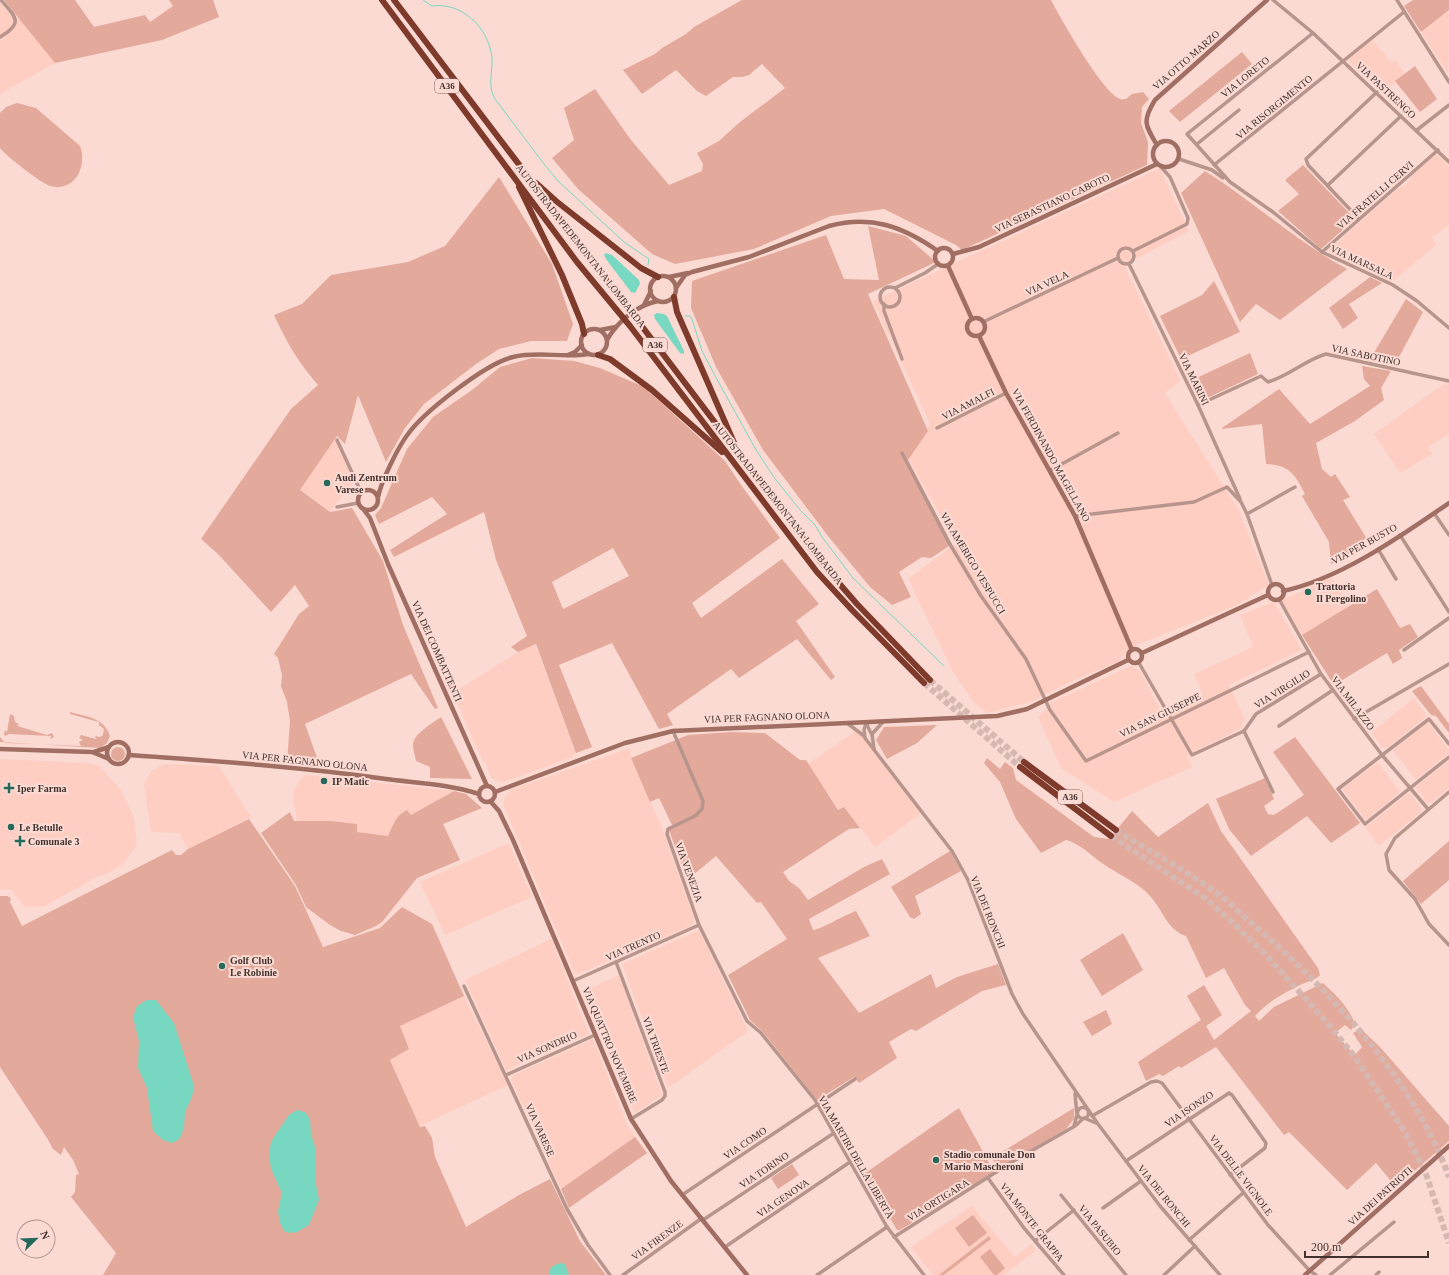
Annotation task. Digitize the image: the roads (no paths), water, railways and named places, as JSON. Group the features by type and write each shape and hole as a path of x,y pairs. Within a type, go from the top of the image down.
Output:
{"highway":[{"name":"AUTOSTRADA PEDEMONTANA LOMBARDA","path":"382,0 577,262 630,326 817,572 852,610 927,682 829,571 394,0"},
{"path":"512,173 562,275 582,324 584,334"},
{"path":"525,173 556,201 641,268 658,277"},
{"path":"674,297 676,312 740,456"},
{"path":"598,355 610,360 652,390 733,463"},
{"name":"A36","path":"1024,762 1116,830"},
{"name":"A36","path":"1020,768 1111,836"}],"street":[{"path":"0,38 10,31 16,22 15,16 2,0"},
{"name":"VIA OTTO MARZO","path":"1157,145 1146,126 1147,114 1155,100 1267,0"},
{"name":"VIA PASTRENGO","path":"1273,0 1344,61 1400,116 1448,159"},
{"path":"1397,0 1449,82"},
{"name":"VIA RISORGIMENTO","path":"1214,165 1404,12"},
{"name":"VIA LORETO","path":"1187,134 1313,33"},
{"path":"1359,219 1308,164 1307,157 1376,92"},
{"path":"1417,130 1449,105"},
{"path":"1197,144 1239,110"},
{"path":"1328,185 1400,116"},
{"name":"VIA MARSALA","path":"1187,134 1230,182"},
{"path":"1165,141 1174,143 1179,150 1179,159 1173,166 1159,165 1153,156 1157,145 1165,141"},
{"name":"VIA FRATELLI CERVI","path":"1322,252 1438,150"},
{"name":"VIA MARSALA","path":"1179,159 1212,170 1273,212 1322,252 1393,284 1417,301 1449,328"},
{"name":"VIA VELA","path":"983,322 1118,258 1119,252 1123,248 1128,248 1133,251 1187,224 1188,218 1170,177 1159,165"},
{"name":"VIA SEBASTIANO CABOTO","path":"938,251 946,248 953,254 980,247 1159,165"},
{"path":"642,306 650,291 653,281 658,277 669,277 740,260 829,226 854,221 878,222 911,234 938,251 935,256 938,264 942,266 948,266 952,262 953,254"},
{"path":"1118,258 1121,263 1129,264 1134,258 1133,251"},
{"path":"894,288 925,273 938,264"},
{"name":"VIA MARINI","path":"1129,264 1231,475 1241,502"},
{"name":"VIA FERDINANDO MAGELLANO","path":"948,266 972,319 967,326 968,332 973,336 979,336 1006,393 1051,470 1075,516 1132,650"},
{"path":"582,345 589,354 598,355 605,350 607,340 620,323 642,306 658,301 668,301 674,297 676,288 685,275 692,272"},
{"path":"669,277 674,282 676,288"},
{"path":"884,304 890,306 899,302 899,292 894,288 888,287 881,293 881,299 902,359"},
{"path":"650,291 654,299 658,301"},
{"path":"972,319 979,319 983,322 984,330 979,336"},
{"path":"567,356 576,352 582,345 584,334 592,329 600,330 616,327"},
{"path":"600,330 605,335 607,340"},
{"name":"VIA DEI COMBATTENTI","path":"372,523 373,509 378,504 378,497 382,484 399,448 408,433 421,419 486,369 504,360 522,355 567,356 589,354"},
{"name":"VIA SABOTINO","path":"1198,405 1261,376 1268,382 1277,380 1326,354 1449,381"},
{"name":"VIA AMALFI","path":"937,428 1006,393"},
{"path":"1051,470 1118,433"},
{"path":"337,440 361,492 358,503 337,507"},
{"name":"VIA AMERIGO VESPUCCI","path":"902,453 952,547 989,609 1026,658 1046,699"},
{"path":"361,492 370,490 382,484"},
{"path":"1075,516 1194,502 1227,487 1241,502 1248,514 1272,585"},
{"path":"1248,514 1295,487"},
{"path":"370,490 378,497"},
{"name":"VIA DEI COMBATTENTI","path":"358,503 372,523 388,564 487,786"},
{"name":"VIA PER BUSTO","path":"1283,590 1301,587 1378,549 1449,503"},
{"path":"364,510 373,509"},
{"path":"1434,513 1449,535"},
{"path":"1400,536 1449,612"},
{"path":"1378,549 1396,579"},
{"path":"1278,584 1283,590 1283,595 1279,599 1272,599 1268,595 1268,588 1272,585 1278,584"},
{"path":"1142,653 1268,595"},
{"name":"VIA MILAZZO","path":"1279,599 1321,674 1332,690 1382,755 1428,809"},
{"path":"1404,650 1449,618"},
{"path":"1128,660 1128,653 1132,650 1139,650 1142,653"},
{"name":"VIA SAN GIUSEPPE","path":"1046,699 1050,710 1086,761 1171,718 1309,652"},
{"path":"1139,663 1142,660 1142,653"},
{"path":"1046,699 1128,660"},
{"path":"1128,660 1132,663 1139,663"},
{"path":"1139,663 1192,755 1244,731 1273,792"},
{"path":"1354,719 1449,664"},
{"name":"VIA VIRGILIO","path":"1244,731 1256,714 1321,674"},
{"path":"1279,726 1332,690"},
{"name":"VIA PER FAGNANO OLONA","path":"495,792 624,743 673,731 997,716 1027,709 1046,699"},
{"path":"1449,744 1429,718 1338,789 1365,824 1449,757"},
{"path":"872,736 883,722"},
{"name":"VIA DEI RONCHI","path":"847,723 860,732 865,738 952,851 968,880 1012,994 1023,1014 1073,1089 1141,1181 1189,1240 1220,1275"},
{"path":"866,723 872,736 874,750"},
{"path":"865,738 864,730 866,723"},
{"name":"VIA VENEZIA","path":"673,731 703,801 702,809 695,816 668,829 667,834 699,925"},
{"path":"0,748 92,752 109,747 117,742 128,748 129,754 126,760 121,764 115,764 109,759 92,752"},
{"path":"109,747 107,753 109,759"},
{"name":"VIA PER FAGNANO OLONA","path":"129,754 353,774 462,788 479,794 482,801 486,803 491,802"},
{"path":"479,794 480,789 487,786 492,788 495,792 495,797 491,802"},
{"path":"1449,792 1396,838 1386,854 1389,870 1415,899 1429,924 1449,945"},
{"name":"VIA QUATTRO NOVEMBRE","path":"491,802 499,811 513,840 631,1118 662,1168 724,1248 747,1275"},
{"name":"VIA TRENTO","path":"572,981 699,925"},
{"name":"VIA MARTIRI DELLA LIBERTÀ","path":"699,925 747,1021 761,1033 817,1104 887,1227 924,1275"},
{"name":"VIA TRIESTE","path":"616,962 665,1092 665,1096 662,1100 631,1118"},
{"name":"VIA VARESE","path":"464,986 567,1209 588,1245 610,1275"},
{"name":"VIA SONDRIO","path":"506,1075 595,1035"},
{"name":"VIA COMO","path":"682,1195 855,1080"},
{"name":"VIA DELLE VIGNOLE","path":"1092,1116 1151,1082 1158,1081 1163,1085 1189,1118 1268,1225 1310,1271 1316,1275"},
{"name":"VIA DEI RONCHI","path":"1073,1089 1079,1116 1098,1124"},
{"name":"VIA ISONZO","path":"1126,1161 1228,1093 1232,1095 1266,1143 1265,1148 1230,1175"},
{"path":"1073,1127 1078,1112 1082,1107 1088,1109 1088,1115 1084,1118"},
{"name":"VIA ORTIGARA","path":"894,1237 1073,1127 1084,1118"},
{"name":"VIA TORINO","path":"702,1219 834,1133"},
{"name":"VIA DEI PATRIOTI","path":"1305,1275 1449,1146"},
{"name":"VIA GENOVA","path":"724,1248 850,1162"},
{"name":"VIA MONTE GRAPPA","path":"988,1178 1035,1241 1064,1275"},
{"path":"1104,1208 1141,1181"},
{"path":"1189,1240 1243,1193"},
{"name":"VIA PASUBIO","path":"1061,1195 1126,1275"},
{"path":"1035,1241 1074,1210"},
{"name":"VIA FIRENZE","path":"622,1275 702,1219"},
{"path":"1330,1275 1394,1222"},
{"path":"817,1275 887,1227"},
{"path":"1164,1275 1195,1246"},
{"path":"1376,1275 1379,1272"}],"water":[{"path":"606,253 612,255 639,280 640,284 635,293 631,292 606,259 604,255"},
{"path":"657,313 667,316 684,351 684,354 680,353 655,319 654,315"},
{"path":"147,1000 156,1000 174,1023 194,1086 192,1097 185,1112 184,1127 181,1136 178,1140 172,1143 163,1140 153,1131 147,1088 138,1068 139,1041 133,1017 137,1006"},
{"path":"297,1110 305,1112 310,1119 311,1134 315,1147 315,1179 319,1200 309,1225 297,1232 290,1233 284,1231 280,1223 278,1211 282,1193 271,1169 269,1155 271,1142 289,1115"},
{"path":"560,1263 565,1264 569,1275 549,1275 551,1267"}],"waterway":[{"path":"423,0 432,6 443,6 463,12 479,27 490,46 492,57 491,89 495,99 558,181 624,242 649,259 648,265"},
{"path":"685,316 690,316 692,319 702,351 755,448 773,476 800,510 815,525 822,537 853,578 944,666"}],"tunnel":[{"path":"930,680 1024,762"},
{"path":"924,683 1020,767"},
{"path":"1116,830 1223,897 1284,952 1341,1009 1392,1072 1414,1106 1433,1141 1449,1177"},
{"path":"1111,836 1205,898 1263,952 1324,1019 1354,1056 1403,1129 1425,1171 1449,1243"}],"place":[{"name":"Audi Zentrum Varese","path":"327,483"},
{"name":"Trattoria Il Pergolino","path":"1308,592"},
{"name":"IP Matic","path":"324,781"},
{"name":"Iper Farma","path":"9,788"},
{"name":"Le Betulle","path":"11,827"},
{"name":"Comunale 3","path":"20,841"},
{"name":"Golf Club Le Robinie","path":"222,966"},
{"name":"Stadio comunale Don Mario Mascheroni","path":"936,1160"}]}
